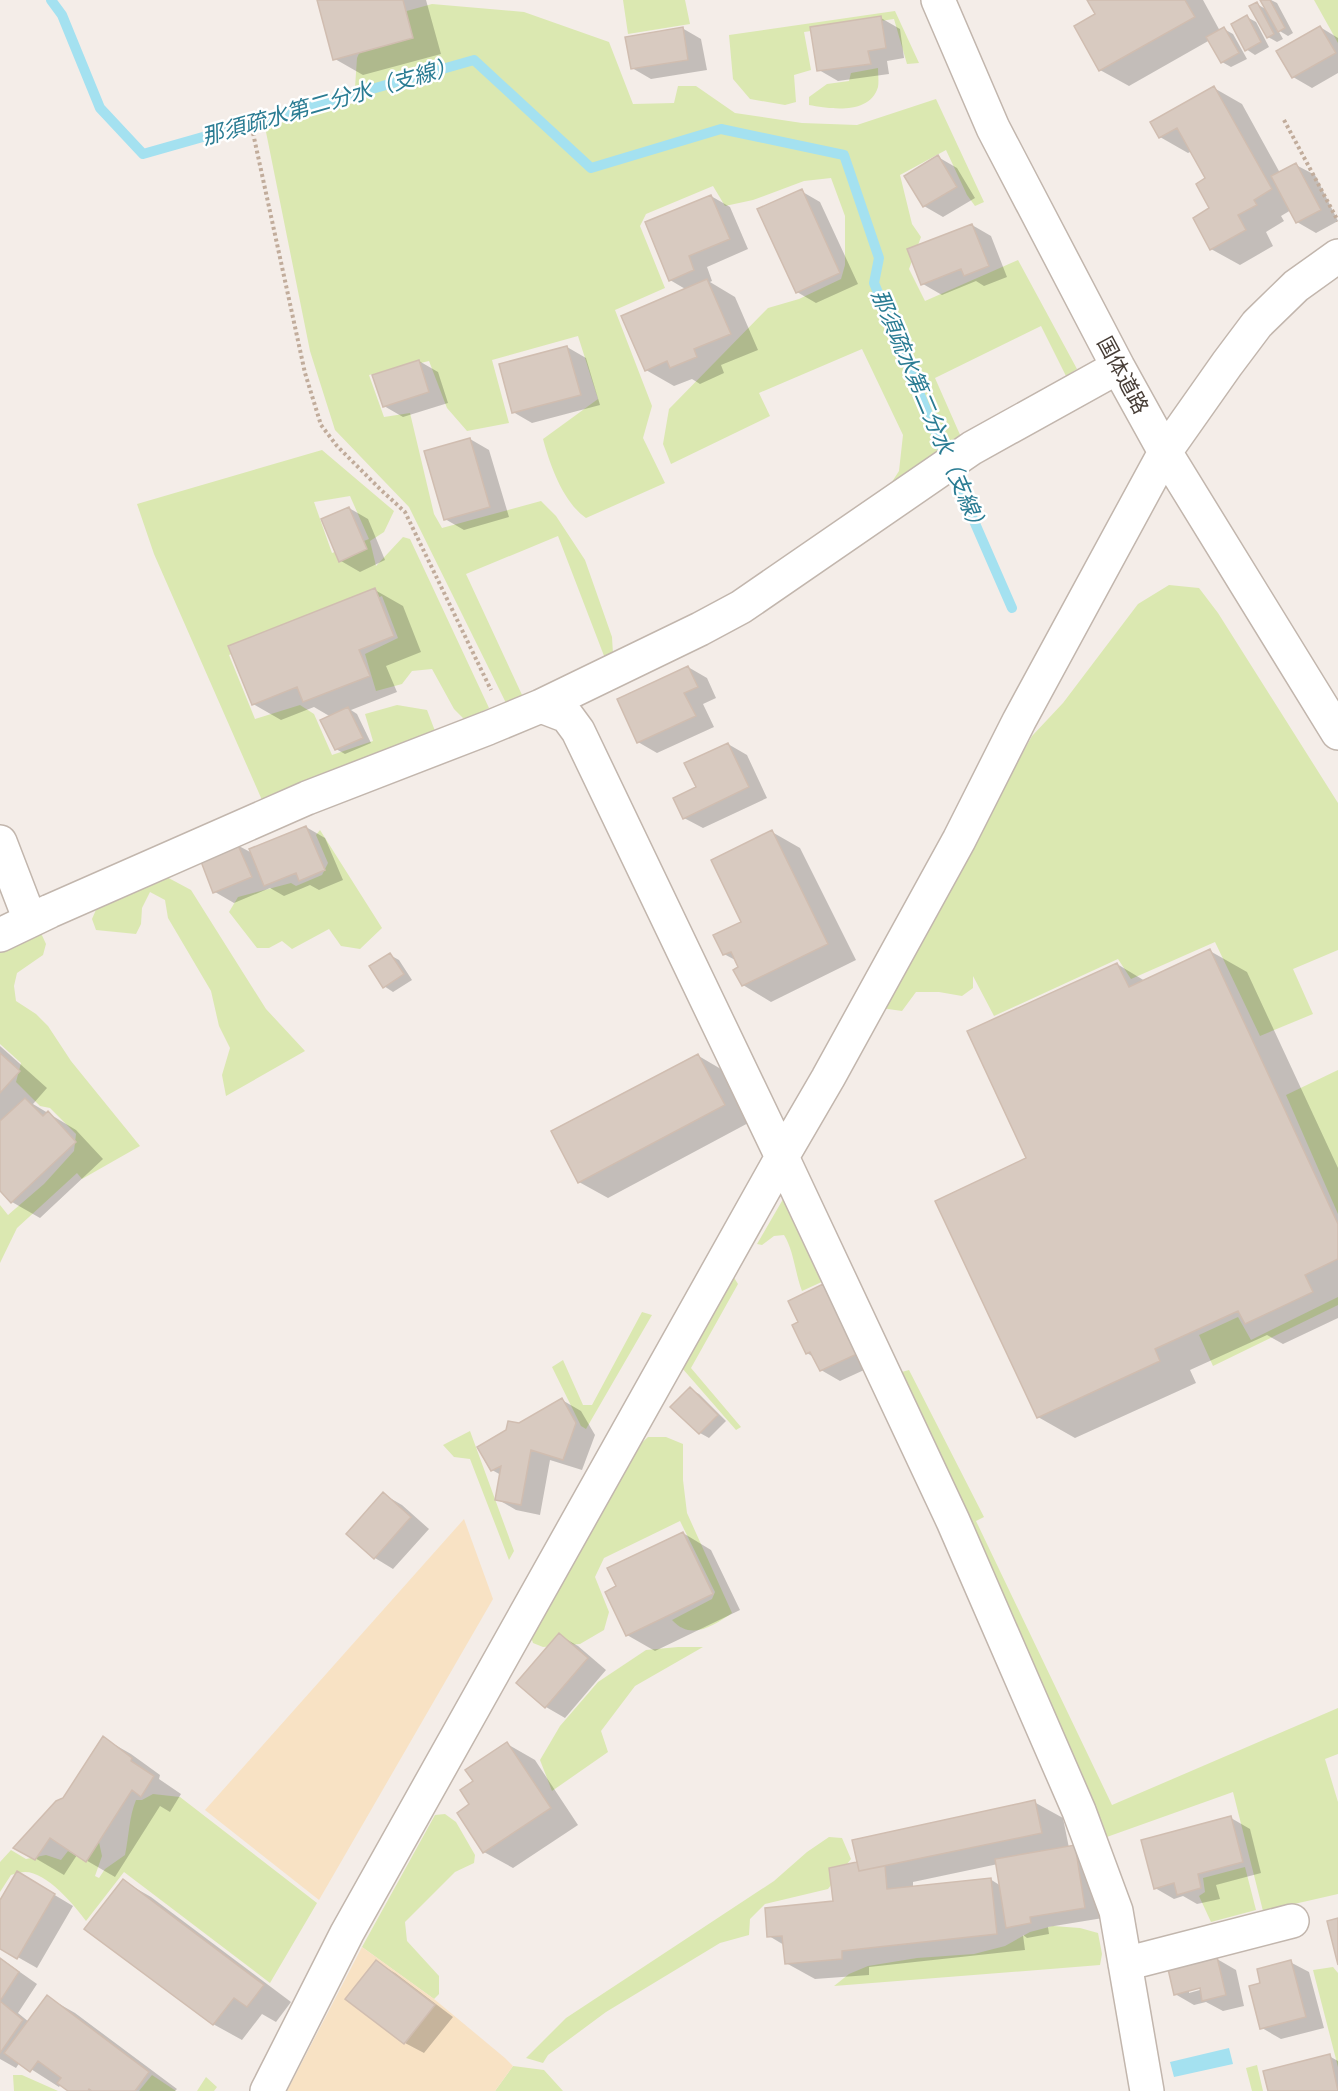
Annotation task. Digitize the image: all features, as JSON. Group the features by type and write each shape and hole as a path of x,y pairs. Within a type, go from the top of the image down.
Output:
{"street":[{"name":"国体道路","path":"938,0 993,128 1118,367 1165,452 1338,733"},
{"path":"267,2091 347,1933 828,1078 1165,452 1257,324 1296,286 1338,256"},
{"path":"0,935 307,798 541,706 700,629 741,607 972,448 1118,367"},
{"path":"541,706 567,716 578,731 782,1157 952,1521 1079,1811 1116,1911 1147,2091"},
{"path":"0,842 30,920"},
{"path":"1125,1964 1292,1921"}],"path":[{"path":"1284,120 1338,221"},
{"path":"253,133 305,373 321,425 344,453 405,512 506,720"}],"green space":[{"path":"623,0 685,0 690,24 628,34"},
{"path":"1314,0 1338,0 1338,43"},
{"path":"432,4 524,12 609,42 633,104 674,103 678,86 696,86 735,113 802,123 857,125 936,99 984,202 975,206 967,195 946,150 900,175 912,224 921,237 909,269 925,301 1018,260 1077,369 1066,376 1041,326 935,378 961,437 888,488 899,471 903,435 862,349 759,393 770,416 671,464 663,444 669,409 768,308 799,299 841,279 845,265 845,216 831,178 804,181 753,200 725,206 713,186 646,214 640,226 665,288 615,310 652,406 643,438 665,483 586,518 564,493 549,460 543,439 598,399 578,336 492,360 509,423 467,431 447,408 429,361 369,375 384,417 410,413 434,514 442,528 541,501 556,516 585,560 612,637 613,654 606,661 558,536 466,574 523,697 507,705 409,507 335,430 310,351 265,127 354,103 357,58 374,20"},
{"path":"895,11 919,63 907,64 894,19 804,32 811,70 794,75 796,102 785,105 750,99 733,79 729,35"},
{"path":"878,68 878,87 874,96 867,102 848,108 809,105 809,97 827,84 849,81 851,73"},
{"path":"322,450 394,511 384,532 370,541 376,566 403,537 410,539 489,708 465,720 454,709 432,669 412,671 402,684 376,691 365,654 398,638 382,596 229,655 255,719 300,705 314,714 332,755 373,741 365,714 397,705 427,710 435,731 262,800 154,554 137,504","holes":["350,496 369,539 332,553 314,502"]},
{"path":"1169,585 1199,588 1218,613 1338,803 1338,950 1293,969 1313,1014 1260,1036 1215,942 1131,979 1118,959 994,1016 973,976 973,988 962,996 939,992 916,992 902,1011 881,1008 1032,736 1063,703 1138,604"},
{"path":"320,830 382,928 360,949 341,946 329,929 292,949 282,941 269,948 257,948 229,912 238,897 291,883 296,886 322,875 328,863 316,835"},
{"path":"163,875 191,890 266,1009 305,1051 226,1096 222,1075 230,1048 219,1026 211,991 168,918 165,900 150,892 142,908 141,924 136,934 96,930 92,919 98,905"},
{"path":"40,931 46,944 43,955 17,973 14,986 16,1001 36,1014 48,1026 71,1061 140,1146 82,1179 77,1173 17,1228 0,1263 0,1205 8,1215 44,1184 74,1151 76,1134 50,1108 40,1106 16,1082 21,1063 0,1044 0,951"},
{"path":"1338,1070 1338,1214 1286,1095"},
{"path":"786,1194 826,1280 802,1291 784,1235 774,1236 762,1245 757,1244"},
{"path":"733,1276 738,1284 691,1368 741,1427 736,1430 682,1368"},
{"path":"1338,1297 1338,1305 1213,1366 1199,1335 1238,1317 1251,1340"},
{"path":"642,1312 652,1315 586,1429 581,1426 552,1367 563,1360 583,1405 592,1405"},
{"path":"909,1370 984,1517 976,1521 1112,1805 1338,1708 1338,1754 1325,1759 1338,1802 1338,1894 1263,1911 1233,1792 1104,1838 898,1373"},
{"path":"470,1431 514,1551 509,1560 470,1459 454,1457 443,1445"},
{"path":"648,1437 666,1437 683,1444 683,1480 687,1513 732,1613 717,1623 694,1630 687,1630 672,1620 712,1599 715,1592 680,1521 604,1558 595,1577 609,1612 604,1630 580,1644 543,1647 533,1643 529,1631 633,1451"},
{"path":"703,1647 635,1686 601,1731 608,1752 552,1791 540,1760 560,1726 598,1682 646,1650"},
{"path":"153,1794 180,1797 317,1903 270,1983 124,1872 86,1921 51,1883 33,1873 23,1872 11,1875 0,1892 0,1862 11,1850 26,1859 46,1855 61,1860 68,1851 86,1862 99,1842 102,1856 95,1876 99,1878 105,1869 125,1855 130,1820 136,1800 142,1800"},
{"path":"445,1814 456,1822 475,1855 474,1863 455,1872 405,1922 407,1941 439,1976 439,1994 434,1999 362,1947 435,1815"},
{"path":"829,1837 842,1838 851,1859 828,1889 765,1904 750,1919 749,1935 720,1943 606,2012 548,2055 543,2063 526,2058 566,2018 774,1881 807,1852"},
{"path":"1245,1867 1256,1910 1211,1922 1199,1896 1205,1892 1203,1878"},
{"path":"1053,1926 1080,1928 1098,1933 1102,1954 1100,1965 834,1986 849,1974 868,1966 917,1958 974,1954 1005,1946 1030,1932"},
{"path":"1333,1967 1338,1973 1338,2067 1313,1970"},
{"path":"1257,2065 1263,2091 1252,2091 1246,2068"},
{"path":"513,2066 544,2070 563,2091 495,2091"},
{"path":"13,2075 22,2075 58,2091 14,2091"},
{"path":"152,2075 176,2091 139,2091"},
{"path":"206,2077 217,2087 214,2091 197,2091"}],"sand":[{"path":"464,1519 493,1599 319,1900 205,1810"},
{"path":"362,1947 434,1999 513,2066 495,2091 287,2091","holes":["376,1960 434,2005 405,2044 346,1999"]}],"water":[{"path":"1229,2048 1233,2064 1174,2077 1170,2062"}],"building":[{"path":"317,0 403,0 413,38 333,60"},
{"path":"1087,0 1185,0 1195,17 1099,71 1074,26 1095,14"},
{"path":"1260,0 1270,0 1285,28 1278,32"},
{"path":"1257,2 1274,34 1267,38 1249,6"},
{"path":"1247,15 1261,42 1245,51 1231,24"},
{"path":"881,16 886,48 868,51 871,64 817,71 810,27"},
{"path":"1320,26 1336,53 1292,78 1276,51"},
{"path":"683,27 688,60 631,69 625,37"},
{"path":"1224,27 1239,53 1221,63 1206,37"},
{"path":"1214,86 1272,189 1254,200 1257,205 1238,215 1246,230 1210,250 1193,218 1209,208 1196,184 1205,178 1177,128 1159,138 1150,122"},
{"path":"938,155 957,187 923,207 904,176"},
{"path":"1296,163 1321,210 1296,223 1271,176"},
{"path":"802,189 840,273 796,293 757,209"},
{"path":"711,195 730,239 689,256 694,270 669,281 645,222"},
{"path":"972,224 989,266 964,276 961,269 921,285 907,249"},
{"path":"707,279 731,334 694,349 697,357 670,368 667,361 645,371 621,316"},
{"path":"567,346 581,395 512,413 499,364"},
{"path":"419,360 429,392 383,407 372,375"},
{"path":"470,438 490,507 444,520 424,451"},
{"path":"349,507 367,549 339,562 321,519"},
{"path":"375,588 394,636 359,650 370,676 303,702 297,687 252,705 228,646"},
{"path":"688,666 698,687 684,693 696,716 637,743 617,699"},
{"path":"348,707 363,738 335,750 320,720"},
{"path":"728,743 749,787 683,819 673,798 696,787 684,763"},
{"path":"306,826 325,870 299,881 296,873 264,886 249,849"},
{"path":"772,830 828,944 742,986 733,970 738,967 731,952 723,955 713,935 741,922 711,860"},
{"path":"237,843 252,877 213,893 200,859"},
{"path":"1210,949 1338,1224 1338,1259 1305,1275 1313,1292 1245,1324 1238,1311 1155,1349 1160,1361 1037,1418 935,1201 1026,1158 967,1031 1117,963 1129,987"},
{"path":"390,953 404,974 383,988 369,966"},
{"path":"0,1053 20,1071 0,1093"},
{"path":"698,1054 725,1105 578,1183 551,1131"},
{"path":"25,1098 43,1116 48,1111 76,1142 11,1203 0,1191 0,1121"},
{"path":"823,1284 857,1354 820,1371 810,1352 806,1354 792,1325 798,1322 788,1301"},
{"path":"690,1387 718,1415 699,1434 670,1407"},
{"path":"562,1398 576,1423 563,1460 531,1450 521,1505 495,1500 501,1466 491,1471 477,1447 506,1430 508,1421 519,1423"},
{"path":"383,1492 411,1517 374,1559 346,1534"},
{"path":"683,1532 713,1594 626,1636 605,1592 616,1586 607,1568"},
{"path":"559,1633 588,1658 545,1708 516,1683"},
{"path":"103,1736 132,1758 131,1761 154,1776 141,1797 132,1790 86,1862 50,1838 35,1860 13,1848 56,1801 63,1798"},
{"path":"507,1742 551,1808 483,1853 457,1813 469,1804 460,1790 473,1781 465,1770"},
{"path":"1035,1800 1042,1833 859,1871 852,1840"},
{"path":"1231,1816 1243,1862 1198,1874 1201,1888 1177,1895 1174,1883 1154,1889 1141,1840"},
{"path":"1075,1845 1085,1908 1030,1917 1031,1923 1006,1928 995,1859"},
{"path":"857,1862 859,1871 885,1866 887,1889 991,1878 997,1934 842,1951 842,1959 785,1964 782,1936 767,1937 765,1908 833,1901 829,1868"},
{"path":"17,1871 55,1894 17,1959 0,1949 0,1900"},
{"path":"123,1879 264,1985 247,2007 234,1998 213,2025 84,1929"},
{"path":"1338,1918 1338,1965 1327,1921"},
{"path":"1217,1957 1226,1995 1202,2001 1200,1988 1174,1995 1168,1969"},
{"path":"0,1958 19,1972 0,2001"},
{"path":"376,1960 435,2005 404,2044 345,1999"},
{"path":"1291,1960 1306,2017 1260,2029 1249,1986 1260,1983 1257,1969"},
{"path":"47,1995 149,2072 135,2091 92,2091 89,2089 88,2091 68,2091 57,2083 61,2078 38,2061 30,2072 4,2053"},
{"path":"0,2001 23,2020 0,2053"},
{"path":"1330,2054 1338,2091 1268,2091 1263,2071"}],"waterway":[{"name":"那須疏水第二分水（支線）","path":"51,0 62,15 100,108 143,154 474,60 591,168 721,129 844,155 879,258 874,283 939,441 1012,608"}]}
